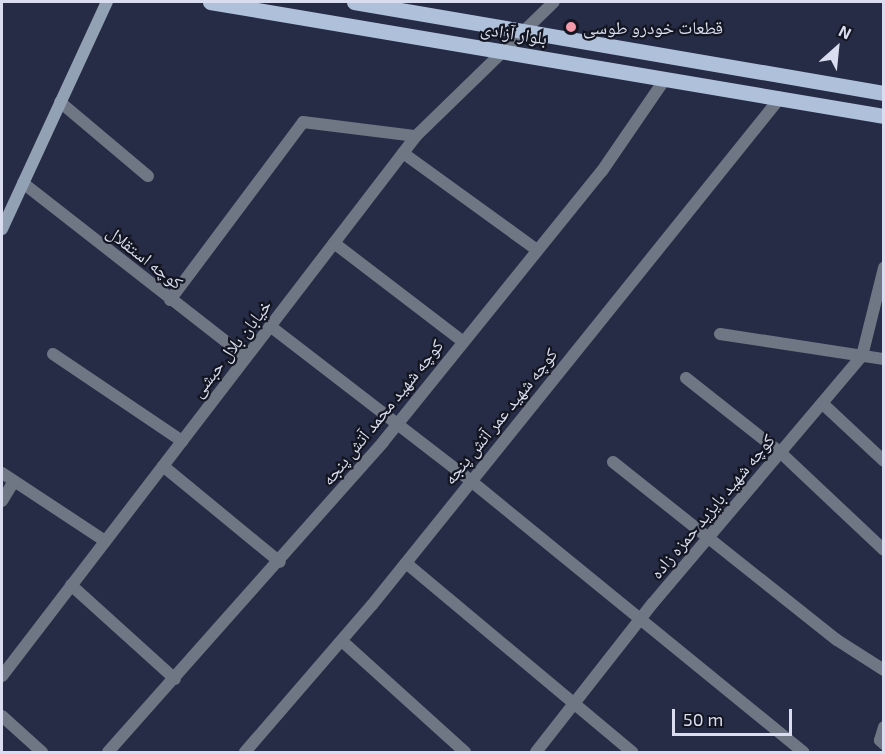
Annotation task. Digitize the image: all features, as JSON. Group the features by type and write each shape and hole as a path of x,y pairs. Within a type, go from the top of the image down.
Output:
{"main road":[{"path":"2,229 107,2"},
{"name":"بلوار آزادی","path":"210,2 884,116"},
{"name":"بلوار آزادی","path":"354,2 523,29 884,93"}],"street":[{"name":"خیابان بلال حبشی","path":"2,676 416,136 500,51 553,2"},
{"name":"کوچه شهید محمد آتش پنجه","path":"108,753 280,562 396,424 602,171 665,79"},
{"name":"کوچه شهید عمر آتش پنجه","path":"245,753 406,563 780,98"},
{"path":"60,102 148,176"},
{"path":"170,300 303,122 416,136"},
{"path":"403,153 537,250"},
{"name":"کوچه استقلال","path":"23,183 170,300 246,357"},
{"path":"334,243 462,341"},
{"name":"کوچه شهید بایزید حمزه زاده","path":"537,753 708,538 862,356 884,268"},
{"path":"270,326 471,481 803,753"},
{"path":"720,333 884,359"},
{"path":"53,354 182,441"},
{"path":"686,378 781,453 884,550"},
{"path":"823,404 884,461"},
{"path":"613,462 837,640 884,669"},
{"path":"163,466 280,562"},
{"path":"2,472 105,542"},
{"path":"2,501 14,481"},
{"path":"406,563 632,753"},
{"path":"71,585 175,679"},
{"path":"342,641 465,753"},
{"path":"2,716 42,753"},
{"path":"882,741 884,727"}],"place":[{"name":"قطعات خودرو طوسی","path":"571,27"}]}
